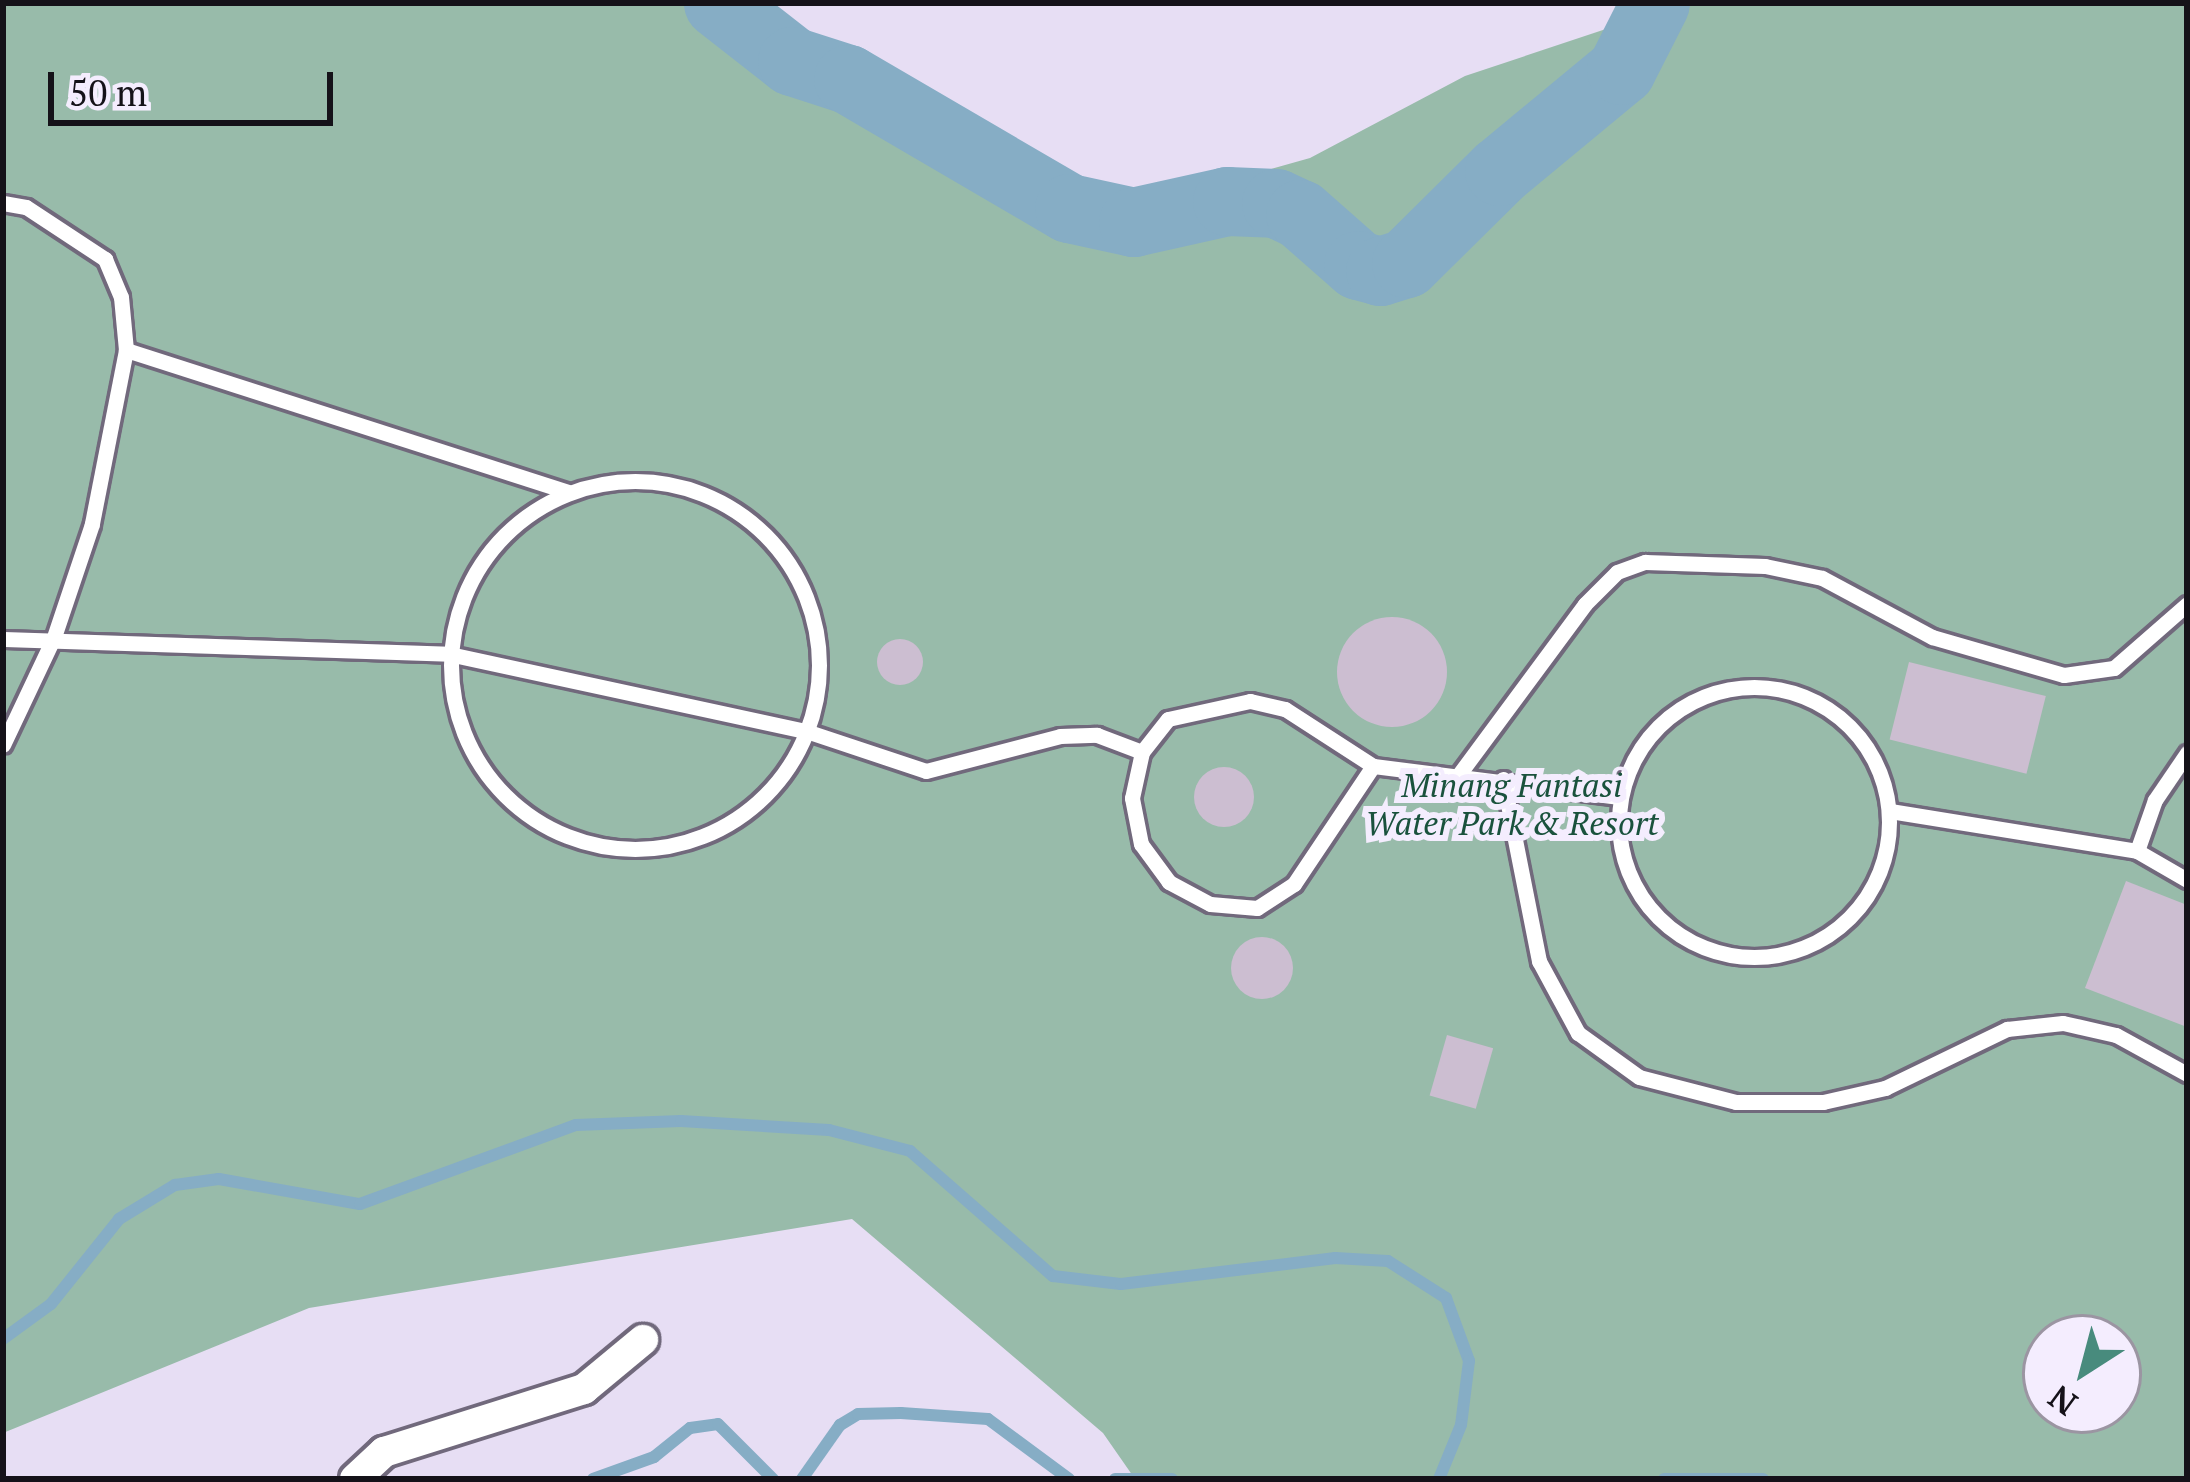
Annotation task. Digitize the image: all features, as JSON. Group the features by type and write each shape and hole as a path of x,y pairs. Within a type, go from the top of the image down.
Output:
{"street":[{"path":"356,1479 384,1452 584,1389 643,1340"}],"lane":[{"path":"3,203 26,207 106,260 121,297 126,350 92,524 54,638 3,746"},
{"path":"126,350 568,491"},
{"path":"638,479 707,494 766,534 806,593 821,662 809,732 776,788 724,829 662,848 597,846 536,822 488,777 457,719 449,654 466,586 508,529 568,491 638,479"},
{"path":"1460,773 1585,604 1617,572 1646,562 1765,566 1822,578 1932,637 2064,675 2114,668 2187,604"},
{"path":"3,638 449,654 809,732 926,771 1060,736 1097,735 1142,752"},
{"path":"1732,687 1789,690 1838,715 1874,758 1890,811 1886,857 1867,899 1835,932 1794,953 1748,958 1703,948 1664,923 1635,886 1619,843 1620,797 1654,732 1681,706 1732,687"},
{"path":"1372,766 1326,845 1294,884 1257,908 1210,904 1169,882 1141,844 1132,798 1142,752 1168,719 1250,701 1285,709 1372,766 1460,773 1620,797"},
{"path":"2137,851 2156,800 2187,753"},
{"path":"1503,779 1539,961 1578,1033 1639,1077 1736,1102 1823,1102 1885,1088 2006,1029 2063,1023 2116,1035 2187,1073"},
{"path":"1890,811 2137,851 2187,880"}],"green space":[{"name":"Minang Fantasi Water Park & Resort","path":"3,3 700,3 827,72 976,188 1106,216 1310,158 1465,76 1642,17 1661,3 2187,3 2187,1479 1135,1479 1103,1433 852,1219 309,1308 3,1433"}],"building":[{"path":"1392,617 1413,621 1431,633 1443,651 1447,672 1443,693 1431,711 1413,723 1392,727 1371,723 1353,711 1341,693 1337,672 1341,651 1353,633 1371,621"},
{"path":"900,639 916,646 923,662 916,678 900,685 884,678 877,662 884,646"},
{"path":"1909,662 2046,696 2026,774 1890,740"},
{"path":"1224,767 1245,776 1254,797 1245,818 1224,827 1203,818 1194,797 1203,776"},
{"path":"2126,881 2187,905 2187,1027 2085,988"},
{"path":"1262,937 1284,946 1293,968 1284,990 1262,999 1240,990 1231,968 1240,946"},
{"path":"1447,1035 1493,1048 1476,1109 1430,1096"}],"waterway":[{"path":"718,3 792,61 848,79 1069,208 1133,222 1227,201 1276,203 1300,214 1358,265 1380,271 1406,263 1499,171 1621,70 1655,3"},
{"path":"3,1339 51,1304 119,1219 175,1185 219,1179 360,1204 576,1125 681,1121 829,1130 910,1151 1053,1276 1121,1284 1335,1258 1388,1261 1446,1298 1469,1361 1461,1425 1439,1479"},
{"path":"802,1479 840,1425 858,1414 901,1413 988,1419 1069,1479"},
{"path":"593,1479 654,1457 690,1428 718,1424 773,1479"},
{"path":"1115,1479 1172,1479"},
{"path":"1664,1479 1763,1479"}]}
